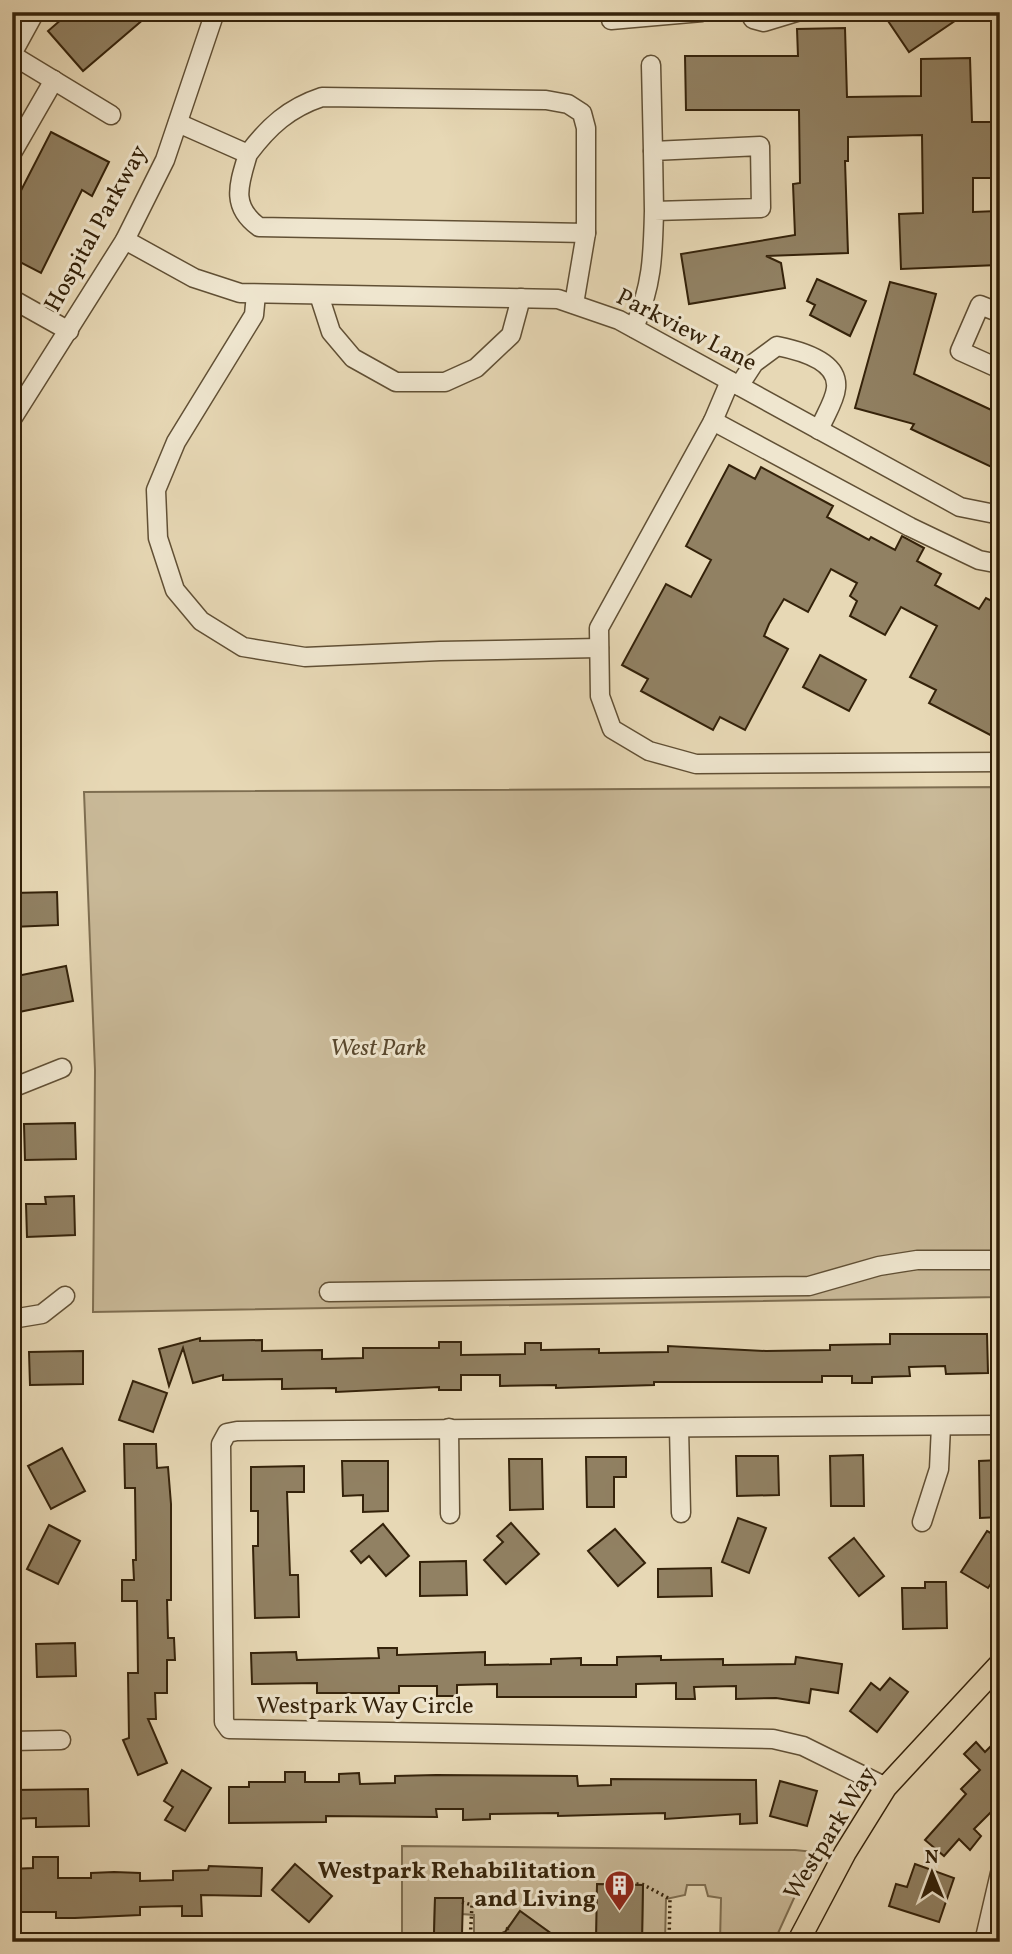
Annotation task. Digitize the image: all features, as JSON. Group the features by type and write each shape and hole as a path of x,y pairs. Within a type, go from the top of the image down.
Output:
{"main road":[{"name":"Westpark Way","path":"797,1942 845,1853 886,1787 1000,1664"}],"street":[{"path":"35,12 12,54 111,115"},
{"name":"Hospital Parkway","path":"12,419 125,240 165,160 215,12"},
{"path":"611,20 702,12"},
{"path":"749,12 753,19 764,22 797,12"},
{"path":"634,328 648,294 653,269 652,65"},
{"path":"12,153 54,80"},
{"path":"574,304 586,250 586,233 586,128 582,113 568,104 546,100 322,97 308,101 269,126 248,154 241,178 239,200 244,216 259,227 586,233"},
{"path":"178,123 248,154"},
{"path":"653,151 760,146 761,196 761,208 654,212"},
{"name":"Parkview Lane","path":"125,240 194,278 240,293 558,299 574,304 634,328 960,506 1000,514"},
{"path":"256,294 254,315 176,442 156,489 158,538 176,590 201,621 243,647 305,657 440,650 599,648"},
{"path":"320,295 331,332 353,358 396,382 445,382 476,368 511,335 521,298"},
{"path":"12,299 69,331"},
{"path":"1000,313 980,305 960,351 1000,369"},
{"path":"819,430 836,388 834,377 824,363 797,350 777,346 754,363 734,383 599,628 600,696 612,729 649,751 696,764 1000,762"},
{"path":"713,421 910,527 979,560 1000,564"},
{"path":"12,1088 62,1068"},
{"path":"329,1292 808,1286 878,1266 917,1260 1000,1259"},
{"path":"12,1319 42,1314 65,1296"},
{"name":"Westpark Way Circle","path":"886,1787 803,1746 773,1739 368,1729 229,1729 224,1722 223,1437 237,1431 1000,1424"},
{"path":"922,1522 939,1469 941,1426"},
{"path":"449,1428 450,1514"},
{"path":"679,1428 681,1513"},
{"path":"12,1741 61,1740"},
{"path":"984,1942 1000,1873"}],"path":[{"path":"620,1884 642,1884 670,1899 669,1942"},
{"path":"463,1902 472,1905 470,1942"},
{"path":"496,1942 508,1927"},
{"path":"446,1934 480,1934 490,1942"}],"green space":[{"name":"West Park","path":"1000,787 1000,1297 93,1312 95,1070 84,792"},
{"path":"402,1846 815,1852 774,1942 720,1942 721,1898 708,1896 705,1885 687,1885 685,1895 666,1899 665,1942 642,1942 643,1885 598,1884 596,1942 563,1942 520,1911 498,1942 474,1942 474,1915 462,1914 462,1898 435,1898 434,1933 421,1942 402,1942"}],"building":[{"path":"70,12 152,12 83,71 48,31"},
{"path":"882,12 968,12 909,52"},
{"path":"845,28 847,97 921,96 921,59 970,58 972,122 1000,122 1000,178 973,178 973,212 997,211 998,265 901,269 899,214 923,213 922,135 848,137 848,161 845,161 848,253 766,256 781,263 785,288 689,304 681,254 795,235 793,184 800,183 799,110 686,110 685,56 798,56 797,29"},
{"path":"51,132 109,162 92,196 82,190 41,273 12,258 12,208"},
{"path":"817,279 866,301 850,336 810,315 815,305 807,301"},
{"path":"890,282 936,294 914,374 1000,414 1000,471 911,429 914,424 855,408"},
{"path":"729,465 755,479 761,467 833,506 827,517 869,540 871,537 895,550 902,536 924,548 917,561 941,574 935,585 979,609 986,598 1000,605 1000,740 929,703 936,690 910,677 937,626 901,607 885,635 850,616 857,601 850,596 857,583 831,569 808,612 784,599 769,624 764,636 788,649 745,730 720,717 713,730 641,691 648,679 622,665 666,584 691,597 711,560 686,546"},
{"path":"820,655 866,680 849,711 803,687"},
{"path":"57,892 58,925 12,927 12,893"},
{"path":"66,966 73,1001 19,1012 12,977"},
{"path":"75,1123 76,1159 25,1160 24,1124"},
{"path":"74,1196 75,1235 27,1237 26,1204 46,1204 45,1197"},
{"path":"890,1334 987,1334 988,1373 946,1374 945,1366 909,1367 910,1376 872,1377 872,1383 852,1383 852,1376 822,1376 822,1382 654,1382 654,1385 556,1388 556,1385 500,1386 500,1375 461,1375 461,1390 439,1390 439,1387 336,1392 336,1388 282,1389 282,1379 223,1380 223,1375 193,1383 183,1348 169,1386 159,1349 200,1338 200,1341 262,1340 262,1351 322,1350 322,1359 363,1358 363,1348 439,1348 439,1342 461,1342 461,1355 525,1354 525,1343 541,1343 541,1350 599,1349 599,1353 668,1352 668,1346 766,1351 830,1350 830,1345 890,1344"},
{"path":"83,1351 83,1384 30,1385 29,1352"},
{"path":"133,1381 167,1393 153,1432 119,1420"},
{"path":"124,1444 156,1444 157,1468 168,1467 171,1504 171,1600 167,1600 168,1638 174,1638 175,1660 167,1660 167,1693 155,1693 156,1719 148,1719 167,1763 138,1775 123,1740 129,1738 128,1673 138,1673 137,1601 122,1601 122,1580 134,1580 133,1560 136,1560 135,1488 125,1488"},
{"path":"62,1448 85,1491 51,1509 28,1466"},
{"path":"863,1455 864,1506 831,1506 830,1456"},
{"path":"736,1456 778,1456 779,1495 737,1496"},
{"path":"586,1457 626,1457 626,1477 614,1477 614,1507 587,1507"},
{"path":"509,1459 542,1459 543,1509 510,1510"},
{"path":"1000,1460 1000,1517 980,1518 979,1461"},
{"path":"342,1461 388,1461 388,1511 363,1512 363,1495 343,1496"},
{"path":"304,1466 304,1492 287,1492 290,1575 298,1575 299,1617 255,1618 253,1546 258,1546 258,1511 251,1511 251,1467"},
{"path":"738,1518 766,1528 749,1573 722,1562"},
{"path":"511,1523 539,1554 506,1584 484,1560 503,1542 497,1536"},
{"path":"383,1524 409,1556 386,1576 369,1556 361,1563 351,1551"},
{"path":"49,1525 80,1541 58,1584 27,1569"},
{"path":"615,1529 645,1563 618,1586 588,1551"},
{"path":"987,1531 1000,1538 1000,1570 988,1588 961,1572"},
{"path":"854,1538 884,1576 859,1596 829,1558"},
{"path":"466,1561 467,1595 420,1596 420,1562"},
{"path":"711,1568 712,1596 658,1597 658,1569"},
{"path":"925,1582 946,1582 947,1628 903,1629 902,1588 925,1588"},
{"path":"75,1643 76,1676 37,1677 36,1644"},
{"path":"378,1648 397,1648 397,1655 485,1652 485,1665 551,1664 551,1659 581,1658 581,1665 617,1665 617,1657 661,1656 661,1660 723,1659 723,1665 795,1664 796,1657 842,1664 838,1693 811,1689 809,1703 776,1698 736,1699 736,1686 694,1687 695,1699 676,1699 676,1683 636,1684 636,1697 497,1697 497,1684 457,1685 457,1696 437,1696 437,1686 399,1686 399,1693 317,1693 317,1683 252,1684 251,1653 296,1652 297,1660 379,1658"},
{"path":"890,1678 908,1692 877,1732 850,1711 871,1683 880,1690"},
{"path":"1000,1737 1000,1803 974,1829 981,1836 970,1850 959,1839 944,1856 925,1840 966,1794 961,1789 980,1770 964,1754 976,1742 985,1752"},
{"path":"182,1770 211,1788 185,1831 165,1820 173,1807 164,1801"},
{"path":"285,1772 305,1772 305,1782 339,1782 339,1774 359,1773 360,1784 395,1783 395,1776 436,1775 577,1776 578,1786 611,1785 611,1779 756,1780 757,1823 740,1824 740,1814 665,1819 665,1813 558,1816 558,1813 490,1814 490,1819 463,1820 463,1809 436,1809 437,1817 326,1816 326,1822 229,1823 229,1787 249,1787 249,1782 285,1782"},
{"path":"780,1781 817,1791 807,1826 770,1816"},
{"path":"88,1789 89,1826 36,1827 36,1818 12,1819 12,1790"},
{"path":"33,1857 58,1857 58,1878 91,1878 91,1873 114,1872 140,1873 140,1881 173,1880 173,1871 208,1870 209,1866 262,1868 261,1896 201,1895 202,1916 182,1916 182,1906 140,1907 140,1915 75,1918 56,1918 56,1912 12,1912 12,1869 33,1868"},
{"path":"295,1864 332,1896 309,1922 272,1890"},
{"path":"915,1864 954,1878 939,1922 889,1906 896,1884 907,1887"},
{"name":"Westpark Rehabilitation and Living","path":"597,1884 643,1885 642,1942 596,1942"},
{"path":"435,1898 463,1898 462,1934 434,1933"},
{"name":"Westpark Rehabilitation and Living","path":"520,1911 563,1942 498,1942"}],"place":[{"name":"Westpark Rehabilitation and Living","path":"619,1913"}]}
